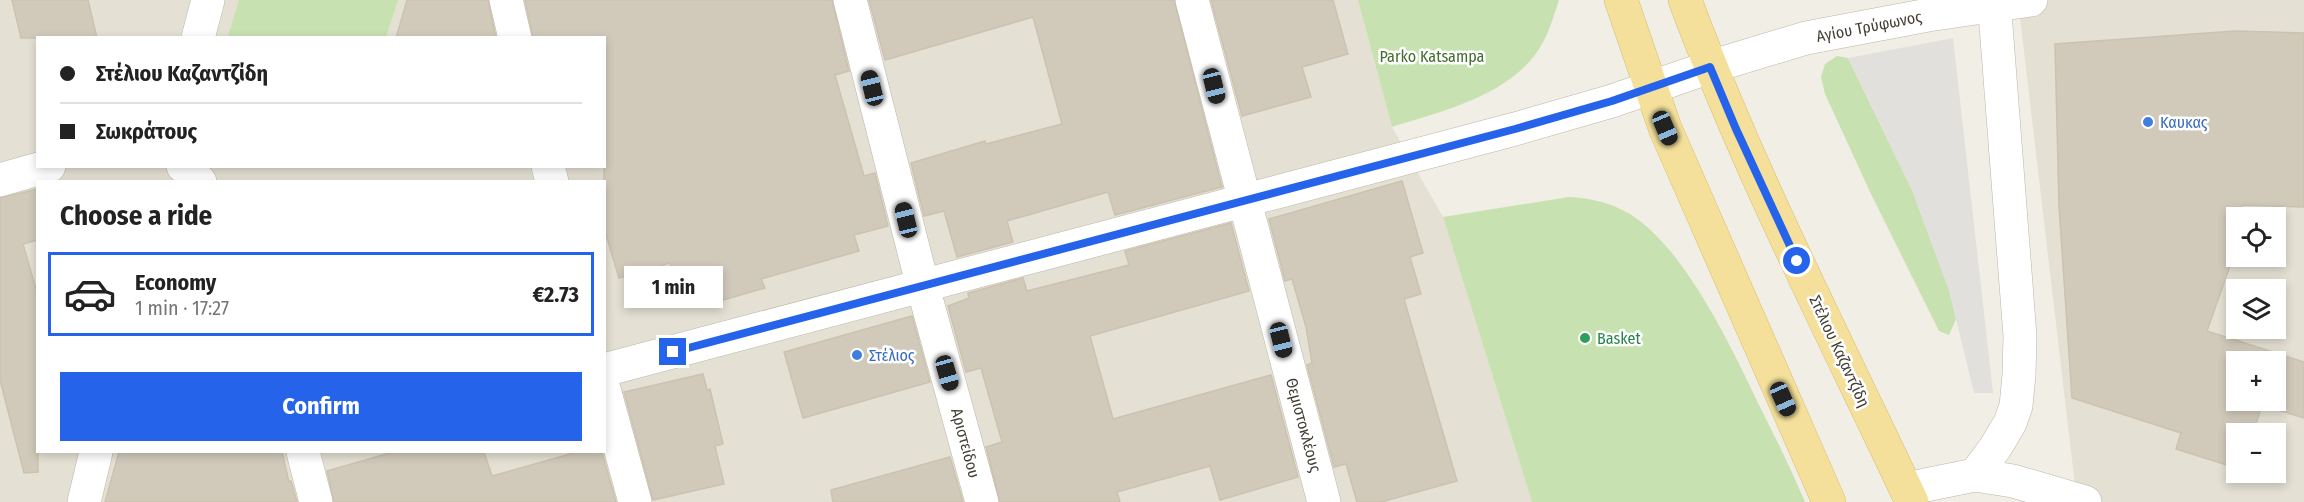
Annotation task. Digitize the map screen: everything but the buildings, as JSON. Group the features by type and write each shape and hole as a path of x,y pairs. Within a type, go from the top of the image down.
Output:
{"main road":[{"path":"1622,0 1651,88 1688,181 1829,502"},
{"name":"Στέλιου Καζαντζίδη","path":"1685,0 1710,67 1767,199 1909,496"}],"street":[{"path":"199,36 208,0"},
{"path":"506,0 515,36"},
{"name":"Αριστείδου","path":"850,0 923,286 982,502"},
{"name":"Θεμιστοκλέους","path":"1192,0 1324,502"},
{"name":"Αγίου Τρύφωνος","path":"606,369 1515,129 1806,38 1995,3 2031,0"},
{"path":"1976,475 2010,423 2016,406 2019,375 2020,336 1995,3"},
{"path":"0,180 42,168"},
{"path":"185,168 198,180"},
{"path":"606,397 634,502"},
{"path":"84,502 96,453"},
{"path":"303,453 316,502"},
{"path":"1909,496 1976,475 2013,481 2085,502"}],"shaded area":[{"path":"0,0 1358,0 1392,127 1443,217 1532,502 0,502"},
{"path":"2018,0 2304,0 2304,502 2077,502"},
{"path":"1953,38 1993,393 1974,393 1949,290 1912,190 1848,58"}],"green space":[{"path":"239,0 398,0 386,36 228,36"},
{"name":"Parko Katsampa","path":"1358,0 1559,0 1543,42 1522,70 1506,82 1470,101 1392,127"},
{"path":"1837,56 1848,58 1912,190 1949,290 1956,319 1949,335 1939,331 1871,194 1825,94 1821,77 1825,64"},
{"path":"1569,197 1601,202 1630,214 1651,230 1671,252 1689,276 1723,332 1805,502 1532,502 1443,217"}],"place":[{"name":"Καυκας","path":"2148,122"},
{"name":"Basket","path":"1585,338"},
{"name":"Στέλιος","path":"857,355"}],"route":[{"path":"673,352 1515,129 1612,101 1710,67 1767,199 1797,261"}]}
